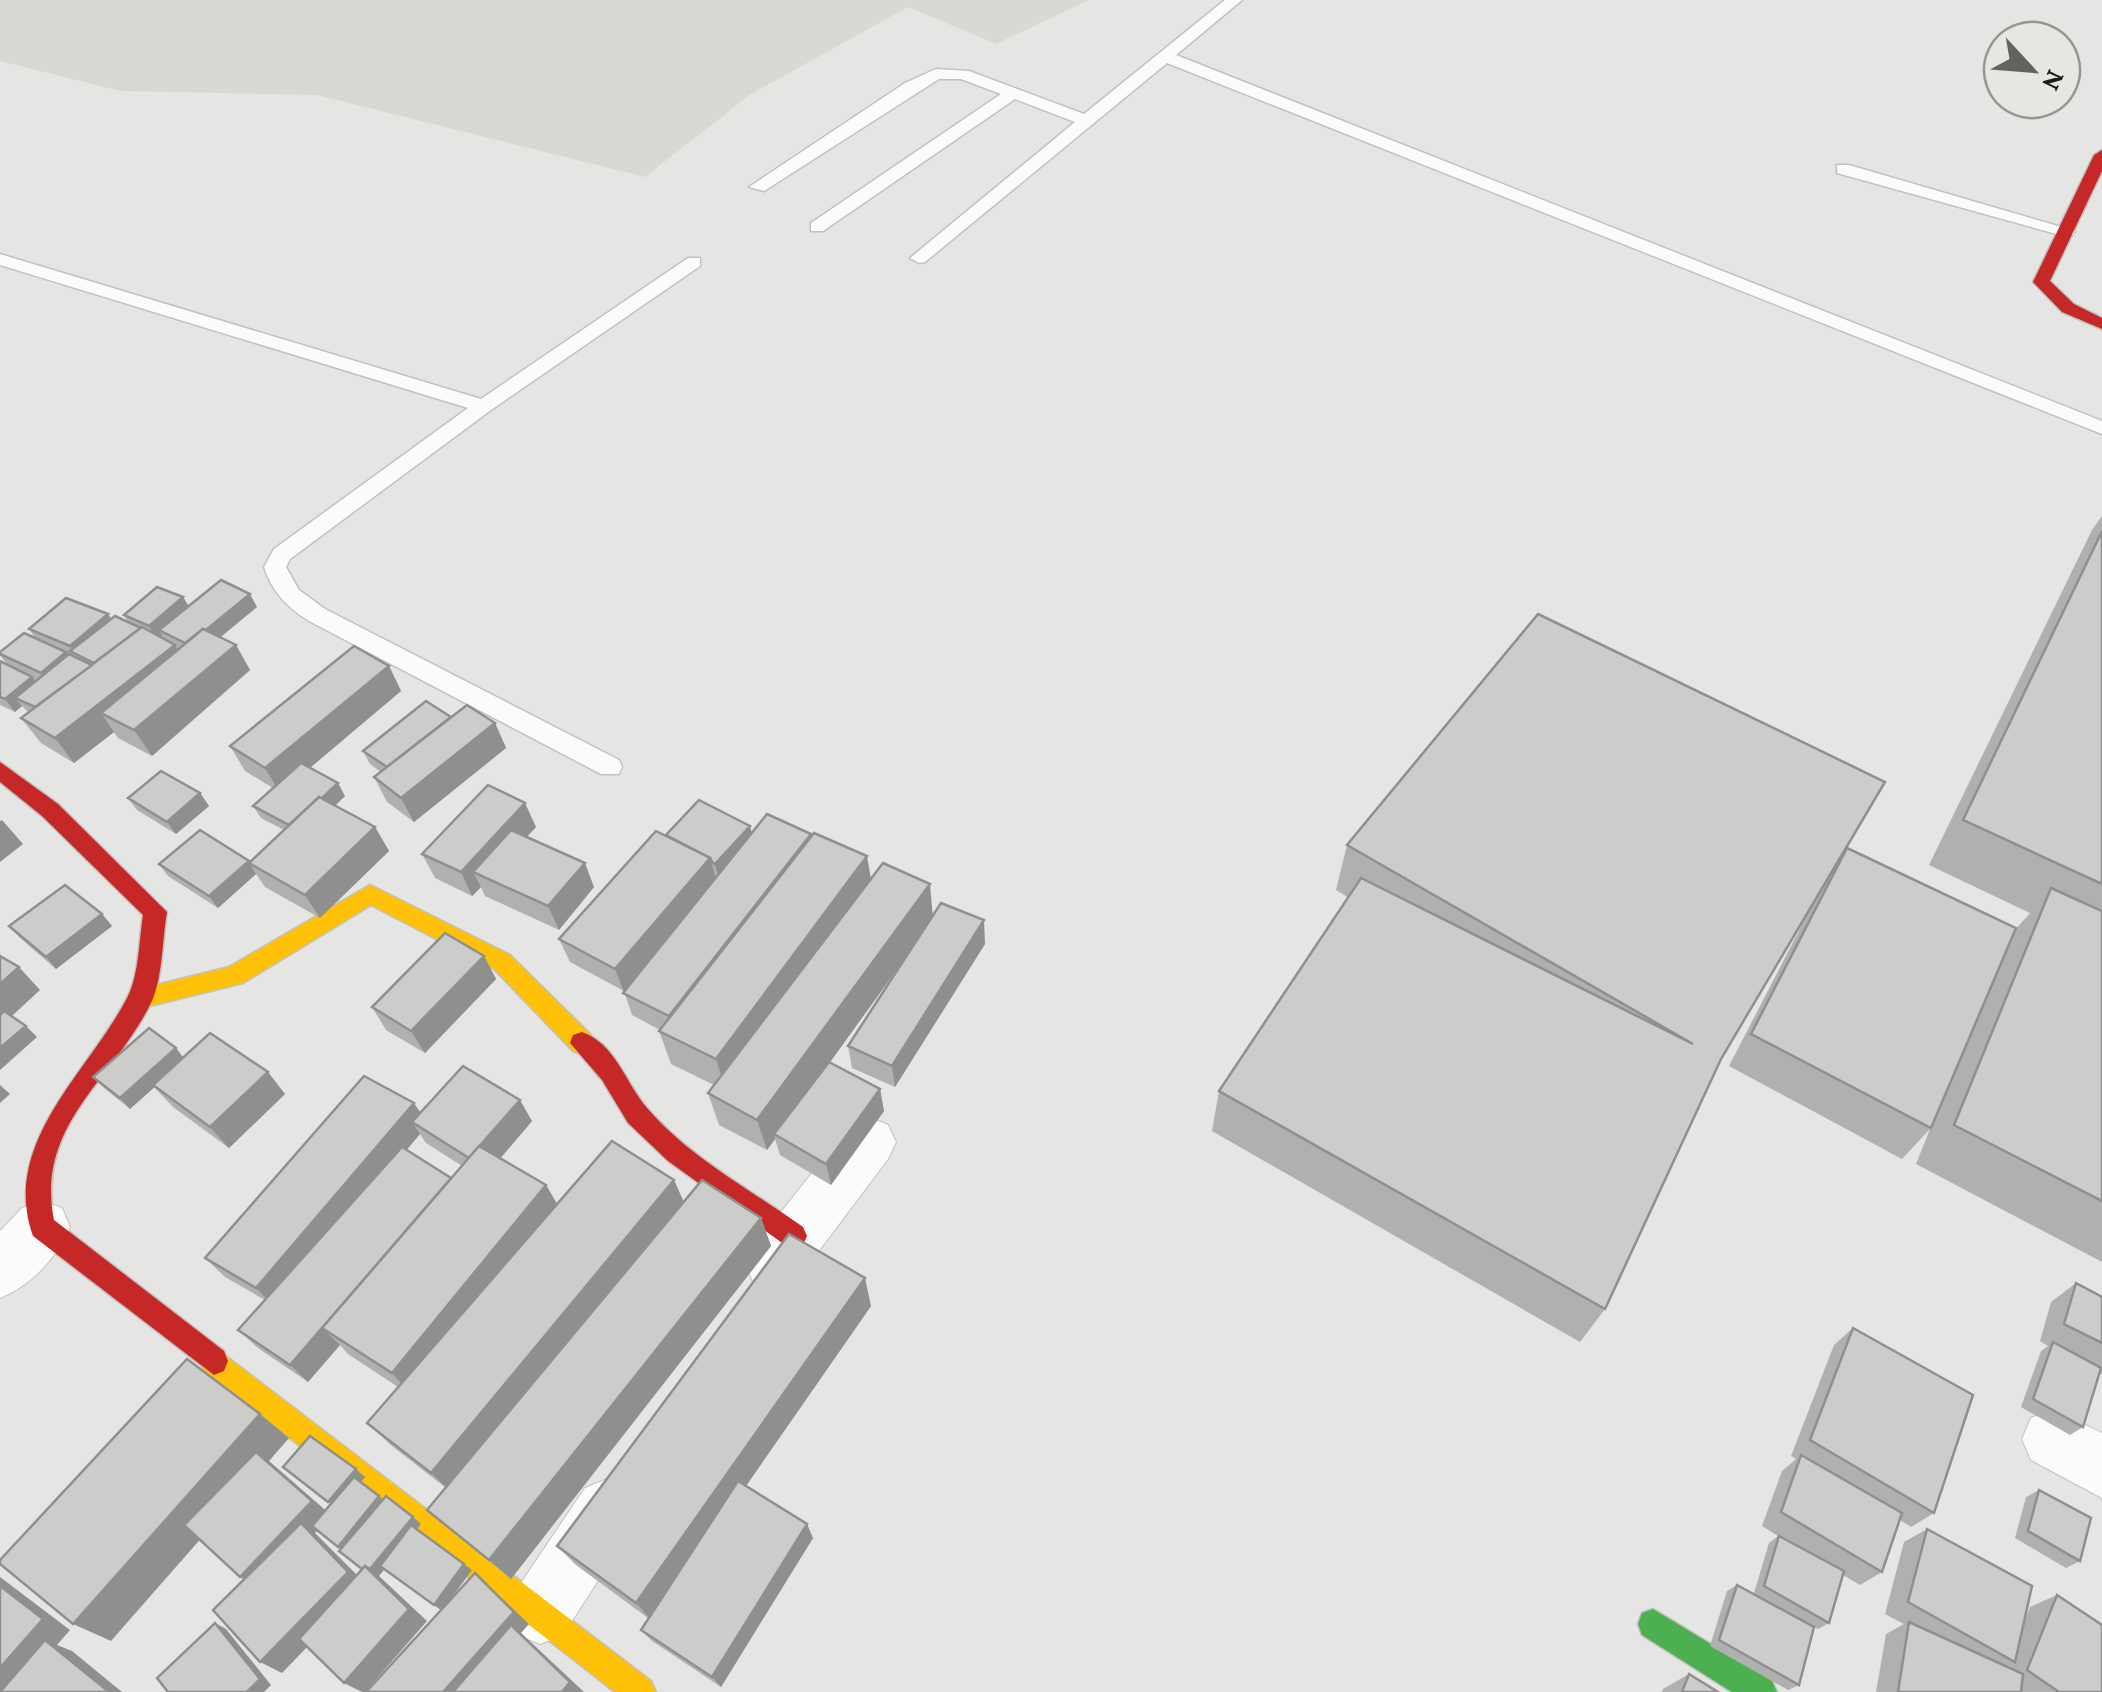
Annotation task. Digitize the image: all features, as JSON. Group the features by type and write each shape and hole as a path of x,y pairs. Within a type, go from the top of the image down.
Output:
{"street":[{"path":"2102,155 2042,282 2052,297 2079,315 2102,324"},
{"path":"0,770 50,810 155,912 141,998 46,1137 35,1191 42,1227 466,1588 540,1612 640,1692"},
{"path":"141,998 235,976 370,894 502,962 611,1072 637,1115 677,1154 794,1236"},
{"path":"749,1302 794,1236 869,1142"},
{"path":"0,1272 42,1227"},
{"path":"540,1612 637,1466"},
{"path":"1654,1624 1761,1692"}],"lane":[{"path":"919,258 1234,0"},
{"path":"1164,56 2102,428"},
{"path":"758,187 911,86 936,74 964,74 1087,121"},
{"path":"817,227 1012,93"},
{"path":"1843,169 2066,231"},
{"path":"0,259 484,406"},
{"path":"610,767 317,616 280,584 275,567 282,554 484,406 694,262"}],"shaded area":[{"path":"0,0 1089,0 996,44 908,7 751,94 645,177 317,95 120,91 0,61"}],"building":[{"path":"2102,531 2102,884 1963,820"},
{"path":"221,580 250,594 185,643 159,630"},
{"path":"157,587 183,597 149,626 124,615"},
{"path":"66,598 108,614 70,646 29,629"},
{"path":"1538,614 1885,782 1721,1059 1605,1309 1219,1091 1361,878 1693,1044 1347,845"},
{"path":"115,616 141,628 94,663 70,651"},
{"path":"142,627 175,645 55,738 21,718"},
{"path":"203,629 236,645 134,730 101,713"},
{"path":"24,633 66,652 41,673 0,654"},
{"path":"354,646 389,666 265,768 230,746"},
{"path":"69,654 92,665 35,707 15,698"},
{"path":"0,661 32,677 5,699 0,697"},
{"path":"426,701 451,717 387,767 363,751"},
{"path":"467,705 495,723 401,798 374,777"},
{"path":"301,763 338,783 289,825 253,806"},
{"path":"161,771 200,793 167,822 128,798"},
{"path":"488,785 525,803 461,872 422,854"},
{"path":"319,797 375,827 305,895 249,863"},
{"path":"699,800 750,826 715,864 666,835"},
{"path":"767,814 811,834 669,1016 623,993"},
{"path":"200,830 249,861 209,896 159,864"},
{"path":"511,830 585,863 548,906 473,872"},
{"path":"656,831 710,858 615,969 559,939"},
{"path":"814,833 867,856 716,1059 659,1031"},
{"path":"1847,848 2016,928 1931,1128 1751,1034"},
{"path":"883,863 930,884 757,1120 708,1093"},
{"path":"65,885 102,914 46,957 9,926"},
{"path":"2051,888 2102,911 2102,1201 1954,1125"},
{"path":"941,903 984,920 892,1066 848,1046"},
{"path":"445,933 484,956 411,1031 372,1007"},
{"path":"0,956 19,967 0,984"},
{"path":"4,1011 26,1026 0,1048 0,1015"},
{"path":"149,1028 176,1048 120,1098 93,1077"},
{"path":"210,1033 268,1072 210,1127 153,1085"},
{"path":"829,1062 880,1089 826,1164 774,1134"},
{"path":"463,1066 520,1100 469,1158 412,1122"},
{"path":"364,1076 414,1103 256,1288 205,1258"},
{"path":"612,1141 674,1180 431,1473 367,1423"},
{"path":"479,1146 546,1185 392,1373 322,1328"},
{"path":"402,1147 451,1178 290,1365 238,1330"},
{"path":"702,1180 761,1218 489,1560 427,1510"},
{"path":"789,1234 865,1278 636,1603 557,1546"},
{"path":"2076,1283 2102,1297 2102,1343 2064,1324"},
{"path":"1853,1328 1973,1395 1934,1513 1810,1440"},
{"path":"2053,1342 2101,1368 2083,1427 2033,1399"},
{"path":"187,1359 260,1414 73,1624 0,1564 0,1560"},
{"path":"310,1436 356,1469 328,1502 283,1467"},
{"path":"256,1452 312,1501 240,1577 184,1525"},
{"path":"1801,1455 1902,1513 1882,1572 1781,1512"},
{"path":"354,1477 379,1496 338,1547 312,1526"},
{"path":"738,1481 807,1524 712,1677 641,1630"},
{"path":"2039,1490 2091,1518 2080,1561 2028,1531"},
{"path":"386,1496 413,1517 370,1569 362,1569 339,1551"},
{"path":"301,1523 348,1572 260,1662 213,1610"},
{"path":"411,1525 464,1564 434,1605 380,1566"},
{"path":"1927,1529 2032,1586 2015,1662 1908,1602"},
{"path":"1779,1536 1844,1571 1829,1623 1764,1586"},
{"path":"365,1566 409,1609 344,1683 299,1639"},
{"path":"475,1573 514,1612 443,1692 366,1692"},
{"path":"1737,1585 1814,1627 1799,1685 1719,1640"},
{"path":"0,1586 43,1619 0,1668"},
{"path":"2057,1595 2102,1625 2102,1692 2059,1692 2027,1670"},
{"path":"1909,1622 2023,1674 2021,1692 1898,1692"},
{"path":"215,1623 260,1679 247,1692 168,1692 157,1678"},
{"path":"511,1625 570,1682 562,1692 453,1692"},
{"path":"45,1640 109,1692 0,1692"},
{"path":"1689,1674 1718,1692 1682,1692"}],"traffic: fast":[{"path":"1653,1624 1761,1692"}],"traffic: slow":[{"path":"141,998 235,976 370,894 502,962 582,1043"},
{"path":"214,1361 640,1692"}],"traffic: jam":[{"path":"2102,155 2041,282 2068,308 2102,324"},
{"path":"0,770 50,810 155,912 141,998 46,1137 35,1191 42,1227 214,1361"},
{"path":"582,1043 611,1072 637,1115 677,1153 794,1236"}]}
